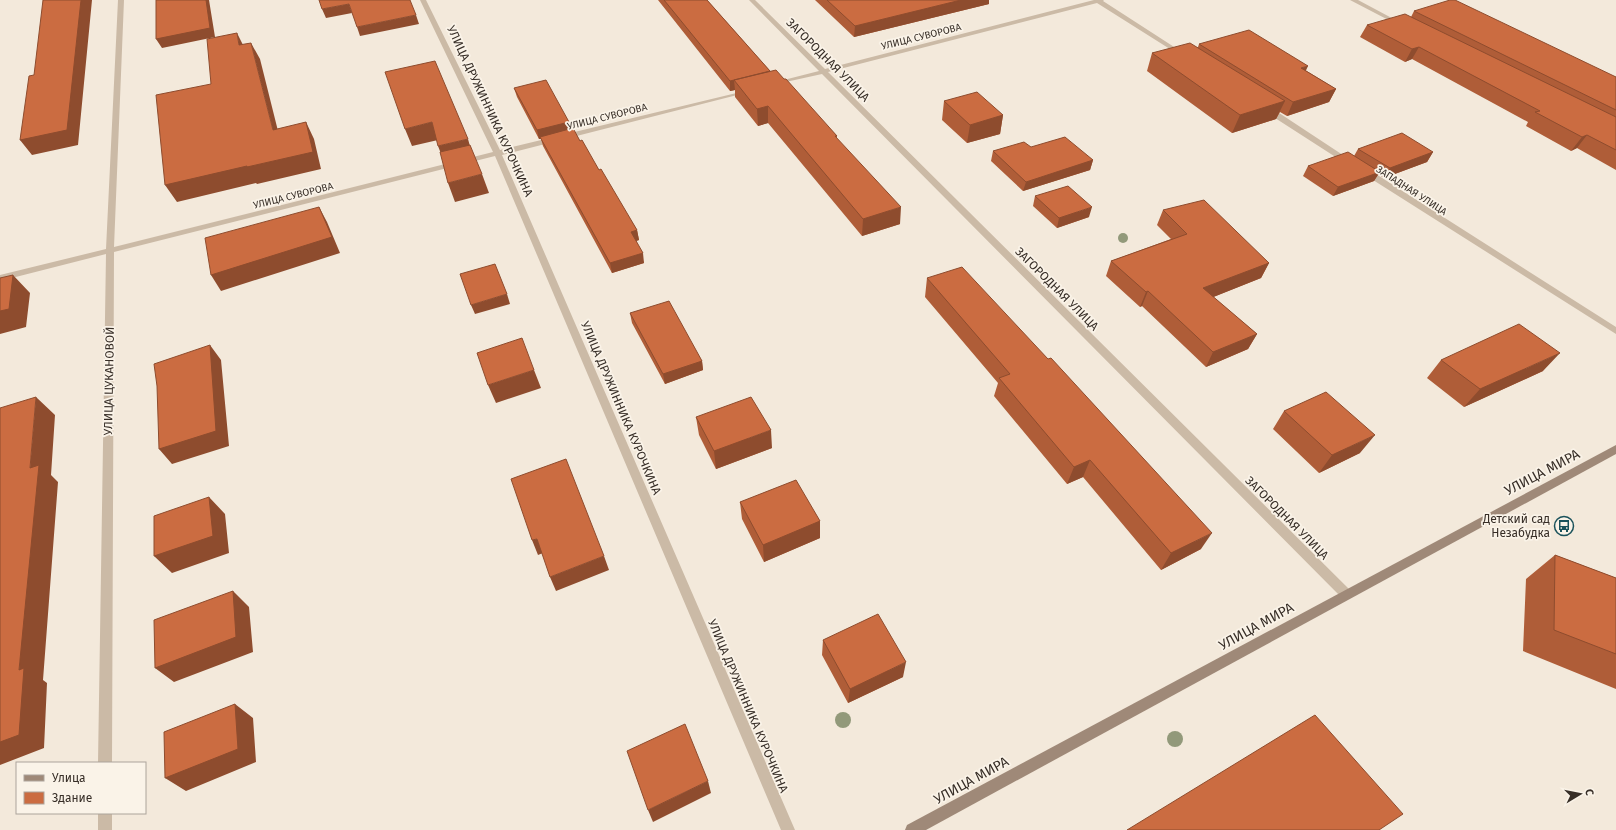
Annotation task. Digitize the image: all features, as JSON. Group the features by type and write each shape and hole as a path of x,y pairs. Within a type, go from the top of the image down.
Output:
{"main road":[{"name":"УЛИЦА МИРА","path":"912,830 1616,449"}],"street":[{"name":"УЛИЦА ЦУКАНОВОЙ","path":"105,762 110,250 121,0"},
{"name":"УЛИЦА ДРУЖИННИКА КУРОЧКИНА","path":"423,0 498,154 788,830"},
{"name":"ЗАГОРОДНАЯ УЛИЦА","path":"752,0 1346,594"},
{"name":"УЛИЦА СУВОРОВА","path":"769,85 1099,0"},
{"path":"1099,0 1192,61"},
{"path":"1353,0 1410,29"},
{"name":"УЛИЦА СУВОРОВА","path":"0,278 753,89"},
{"name":"ЗАПАДНАЯ УЛИЦА","path":"1259,104 1616,332"},
{"path":"105,814 105,830"}],"building":[{"path":"43,0 81,0 67,130 20,140 29,76 34,75"},
{"path":"156,0 206,0 210,28 156,39"},
{"path":"319,0 410,0 416,15 357,27 349,4 322,9"},
{"path":"664,0 707,0 770,71 730,81"},
{"path":"827,0 961,0 855,26"},
{"path":"1450,0 1455,0 1616,77 1616,110 1414,11"},
{"path":"1405,14 1616,117 1616,150 1587,135 1582,137 1535,112 1540,111 1419,47 1412,49 1367,25"},
{"path":"1249,30 1308,66 1301,68 1336,89 1293,102 1199,44"},
{"path":"237,33 239,45 251,43 273,130 306,122 313,152 165,185 156,95 211,84 207,39"},
{"path":"1190,43 1285,101 1240,115 1152,53"},
{"path":"435,61 468,139 438,146 432,122 405,129 385,72"},
{"path":"776,70 784,79 786,79 837,136 835,136 901,207 863,219 768,106 757,109 734,80"},
{"path":"546,80 569,122 537,130 514,88"},
{"path":"977,92 1003,115 970,125 944,101"},
{"path":"573,128 580,141 582,140 599,170 601,169 637,230 631,232 643,253 610,263 540,137"},
{"path":"1402,133 1433,152 1390,168 1358,149"},
{"path":"1065,137 1093,160 1026,182 993,151 1024,142 1031,147"},
{"path":"470,145 482,174 448,183 440,152"},
{"path":"1348,152 1380,172 1338,187 1308,166"},
{"path":"1068,186 1092,207 1059,218 1035,196"},
{"path":"1204,200 1269,263 1203,288 1257,334 1213,352 1148,291 1146,292 1111,261 1187,234 1163,210"},
{"path":"319,207 332,237 211,275 205,238"},
{"path":"495,264 507,294 471,305 460,274"},
{"path":"962,267 1048,359 1051,358 1212,533 1171,553 1090,460 1074,467 999,378 1010,374 927,278"},
{"path":"13,275 9,309 0,311 0,278"},
{"path":"669,301 702,361 663,374 630,313"},
{"path":"1519,324 1560,353 1480,389 1441,360"},
{"path":"522,338 534,370 488,385 477,353"},
{"path":"210,345 216,431 159,449 157,386 154,364"},
{"path":"1326,392 1375,435 1332,455 1284,411"},
{"path":"36,397 30,468 39,465 19,670 24,668 19,735 0,742 0,408"},
{"path":"751,397 771,430 714,451 696,417"},
{"path":"566,459 604,556 550,577 537,539 532,540 511,479"},
{"path":"796,480 820,521 763,545 740,502"},
{"path":"209,497 213,536 154,556 154,516"},
{"path":"1555,555 1616,578 1616,654 1554,630"},
{"path":"233,591 236,637 155,668 154,620"},
{"path":"878,614 906,662 850,689 823,640"},
{"path":"235,704 238,749 165,778 164,732"},
{"path":"1315,715 1403,814 1379,830 1127,830"},
{"path":"685,724 708,781 648,810 627,751"}],"place":[{"name":"Детский сад Незабудка","path":"1564,526"}]}
